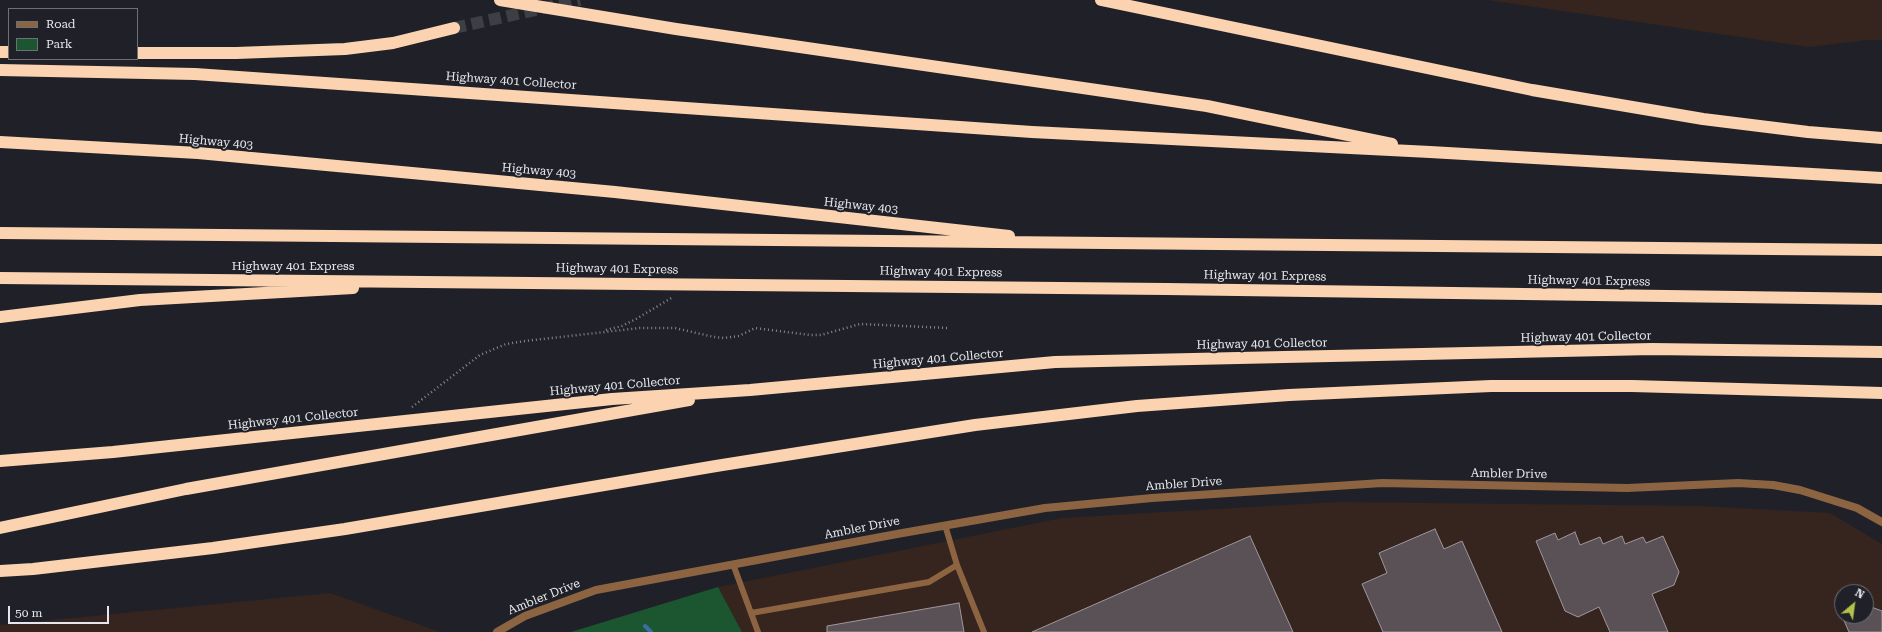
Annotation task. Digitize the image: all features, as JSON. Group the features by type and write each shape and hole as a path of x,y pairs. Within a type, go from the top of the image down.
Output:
{"highway":[{"path":"500,0 676,29 1207,106 1430,152"},
{"path":"1101,0 1532,90 1703,119 1808,132 1882,138"},
{"path":"138,53 236,53 345,49 393,43 454,28"},
{"name":"Highway 401 Collector","path":"0,70 195,74 1032,132 1430,152 1882,178"},
{"name":"Highway 403","path":"0,142 198,154 615,192 1073,244"},
{"path":"0,234 1882,250"},
{"name":"Highway 401 Express","path":"0,278 471,281 1882,299"},
{"path":"0,317 140,300 471,281"},
{"name":"Highway 401 Collector","path":"0,461 113,452 612,399 750,390 1055,362 1652,349 1882,352"},
{"path":"0,571 33,569 214,548 345,529 716,466 975,425 1137,406 1289,395 1491,386 1632,386 1882,393"},
{"path":"0,528 186,489 750,390"}],"street":[{"name":"Ambler Drive","path":"497,632 525,616 596,590 945,525 1045,508 1097,503 1382,483 1627,488 1738,483 1773,485 1823,497 1857,508 1882,522"}],"lane":[{"path":"945,525 957,565 984,632"},
{"path":"733,564 758,632"},
{"path":"751,613 929,582 957,565"}],"path":[{"path":"600,332 622,326 676,296"},
{"path":"409,409 467,364 492,349 525,341 640,328 674,328 724,338 738,336 755,328 821,335 860,324 948,328"}],"shaded area":[{"path":"1487,0 1882,0 1882,40 1868,40 1809,47"},
{"path":"1337,502 1700,506 1830,513 1882,544 1882,632 742,632 718,587 1062,518"},
{"path":"330,593 440,632 0,632 0,625"}],"green space":[{"path":"718,587 742,632 571,632"}],"building":[{"path":"1435,529 1444,549 1462,541 1502,632 1383,632 1362,584 1387,573 1379,553"},
{"path":"1575,532 1580,545 1600,537 1603,544 1622,536 1625,544 1643,537 1646,543 1663,536 1679,572 1674,585 1652,594 1668,632 1610,632 1599,607 1578,617 1565,611 1536,541 1555,533 1558,540"},
{"path":"1250,536 1293,632 1032,632"},
{"path":"959,603 964,632 827,632 827,626"},
{"path":"1874,608 1882,611 1882,632 1849,632 1846,624 1874,624"}],"waterway":[{"path":"645,626 651,632"}],"tunnel":[{"path":"454,28 580,0"}]}
